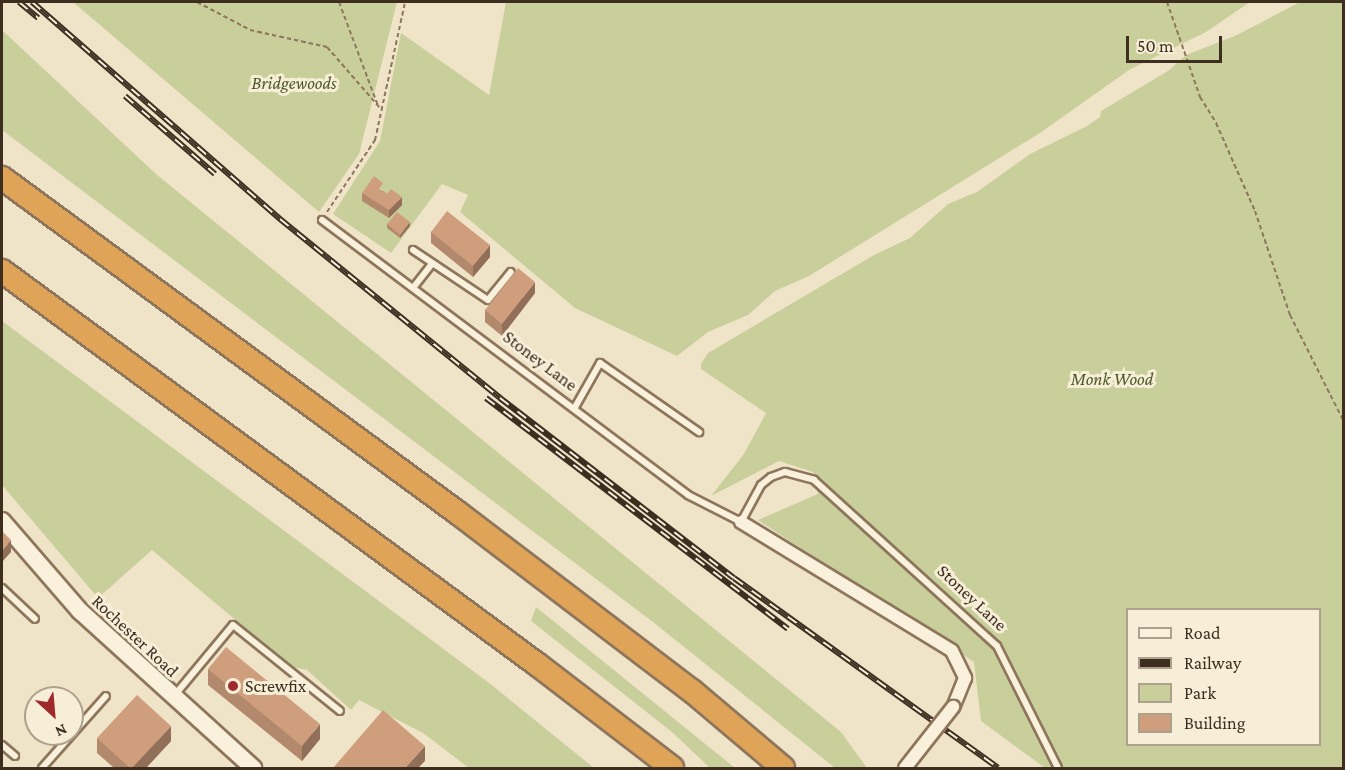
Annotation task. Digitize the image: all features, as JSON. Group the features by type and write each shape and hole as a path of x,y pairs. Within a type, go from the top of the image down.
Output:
{"highway":[{"path":"2,178 458,513 692,691 783,768"},
{"path":"2,271 538,664 672,768"}],"main road":[{"name":"Rochester Road","path":"2,521 80,611 253,768"}],"street":[{"name":"Stoney Lane","path":"741,522 952,651 965,678 953,707 905,768"}],"lane":[{"name":"Stoney Lane","path":"322,220 688,495 741,522 761,485 771,477 785,472 814,480 997,646 1058,768"},
{"path":"414,250 488,300 511,272"},
{"path":"414,288 432,264"},
{"path":"574,409 600,363 699,432"},
{"path":"2,588 35,619"},
{"path":"173,697 233,625 340,711"},
{"path":"42,768 106,696"},
{"path":"2,745 15,756"}],"path":[{"path":"198,2 250,30 327,47 380,108"},
{"path":"339,2 380,108"},
{"path":"322,220 375,140 380,108 405,2"},
{"path":"1167,2 1200,97 1216,123 1255,211 1290,315 1344,422"}],"green space":[{"name":"Bridgewoods","path":"73,2 397,2 359,154 319,212"},
{"path":"506,2 1250,2 1206,32 1129,70 1040,133 809,276 775,291 748,315 708,332 677,356 575,308 460,212 468,195 442,184 391,253 333,214 380,141 401,33 489,95"},
{"name":"Monk Wood","path":"1300,2 1343,2 1343,768 1045,768 981,721 974,662 758,520 818,494 813,472 779,461 711,496 744,454 766,413 701,369 701,364 708,353 874,255 910,238 948,204 977,192 1030,154 1087,126 1100,117 1101,111 1168,71 1186,55 1237,35"},
{"path":"2,30 156,174 841,732 867,768 835,768 653,622 2,130"},
{"path":"2,321 488,682 594,768 469,768 423,733 359,700 351,710 307,670 292,667 152,550 98,598 2,485"},
{"path":"536,607 735,768 710,768 672,732 531,621"}],"building":[{"path":"374,176 383,183 379,189 387,194 391,189 402,197 389,210 362,193"},
{"path":"447,211 490,245 473,266 431,232"},
{"path":"397,212 410,222 400,235 387,224"},
{"path":"518,268 535,282 502,324 485,310"},
{"path":"2,531 11,540 2,551"},
{"path":"226,647 320,724 302,746 208,669"},
{"path":"137,695 171,726 130,768 97,738"},
{"path":"383,710 425,746 405,768 333,768"}],"railway":[{"path":"19,2 38,18"},
{"path":"32,2 280,219 500,398 734,578 998,768"},
{"path":"125,96 215,174"},
{"path":"486,398 788,629"}],"place":[{"name":"Screwfix","path":"233,686"}]}
